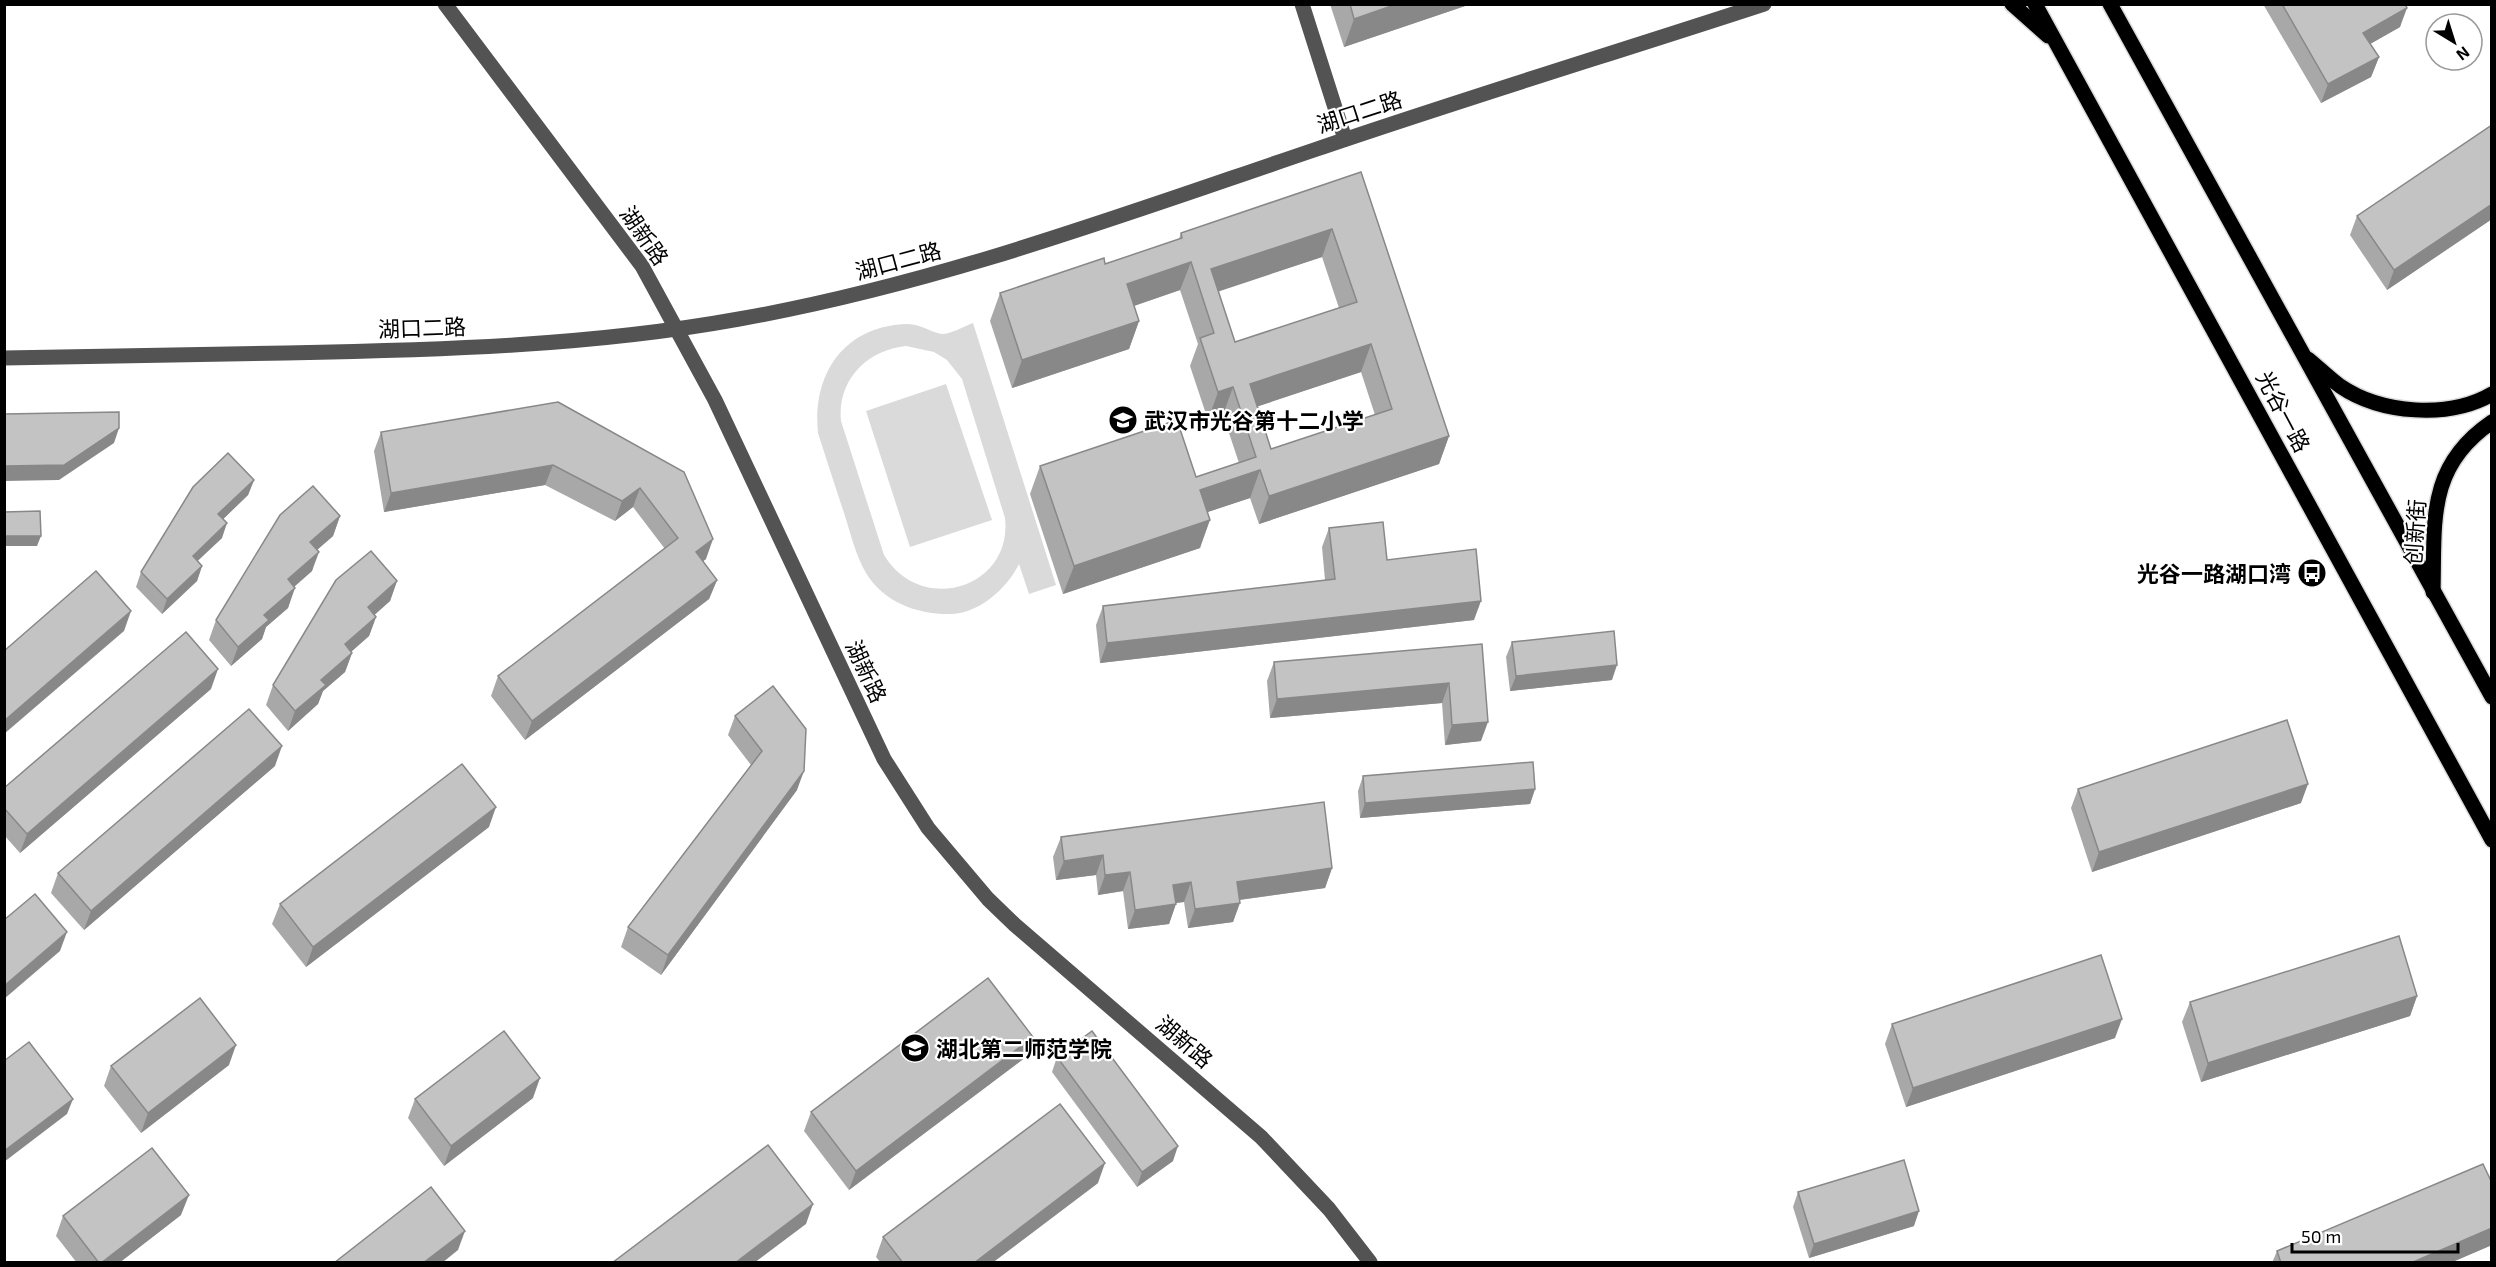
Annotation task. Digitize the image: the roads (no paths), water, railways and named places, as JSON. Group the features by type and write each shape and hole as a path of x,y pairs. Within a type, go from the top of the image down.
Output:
{"main road":[{"path":"2012,4 2057,44"},
{"name":"光谷一路","path":"2035,4 2492,840"},
{"name":"光谷一路","path":"2110,4 2492,697"},
{"path":"2300,351 2341,387 2380,405 2428,411 2448,409 2480,401 2492,394"},
{"name":"创新街","path":"2433,592 2438,493 2450,465 2468,441 2492,422"}],"street":[{"name":"湖新路","path":"445,4 642,266 715,400 884,759 928,828 988,899 1015,925 1261,1137 1329,1209 1370,1263"},
{"path":"1302,4 1345,139"},
{"name":"湖口二路","path":"4,358 357,352 490,347 612,337 738,319 880,290 993,257 1345,139 1764,4"},
{"path":"2120,4 2132,42"}],"place":[{"name":"武汉市光谷第十二小学","path":"1123,420"},
{"name":"光谷一路湖口湾","path":"2312,573"},
{"name":"湖北第二师范学院","path":"915,1048"}]}
